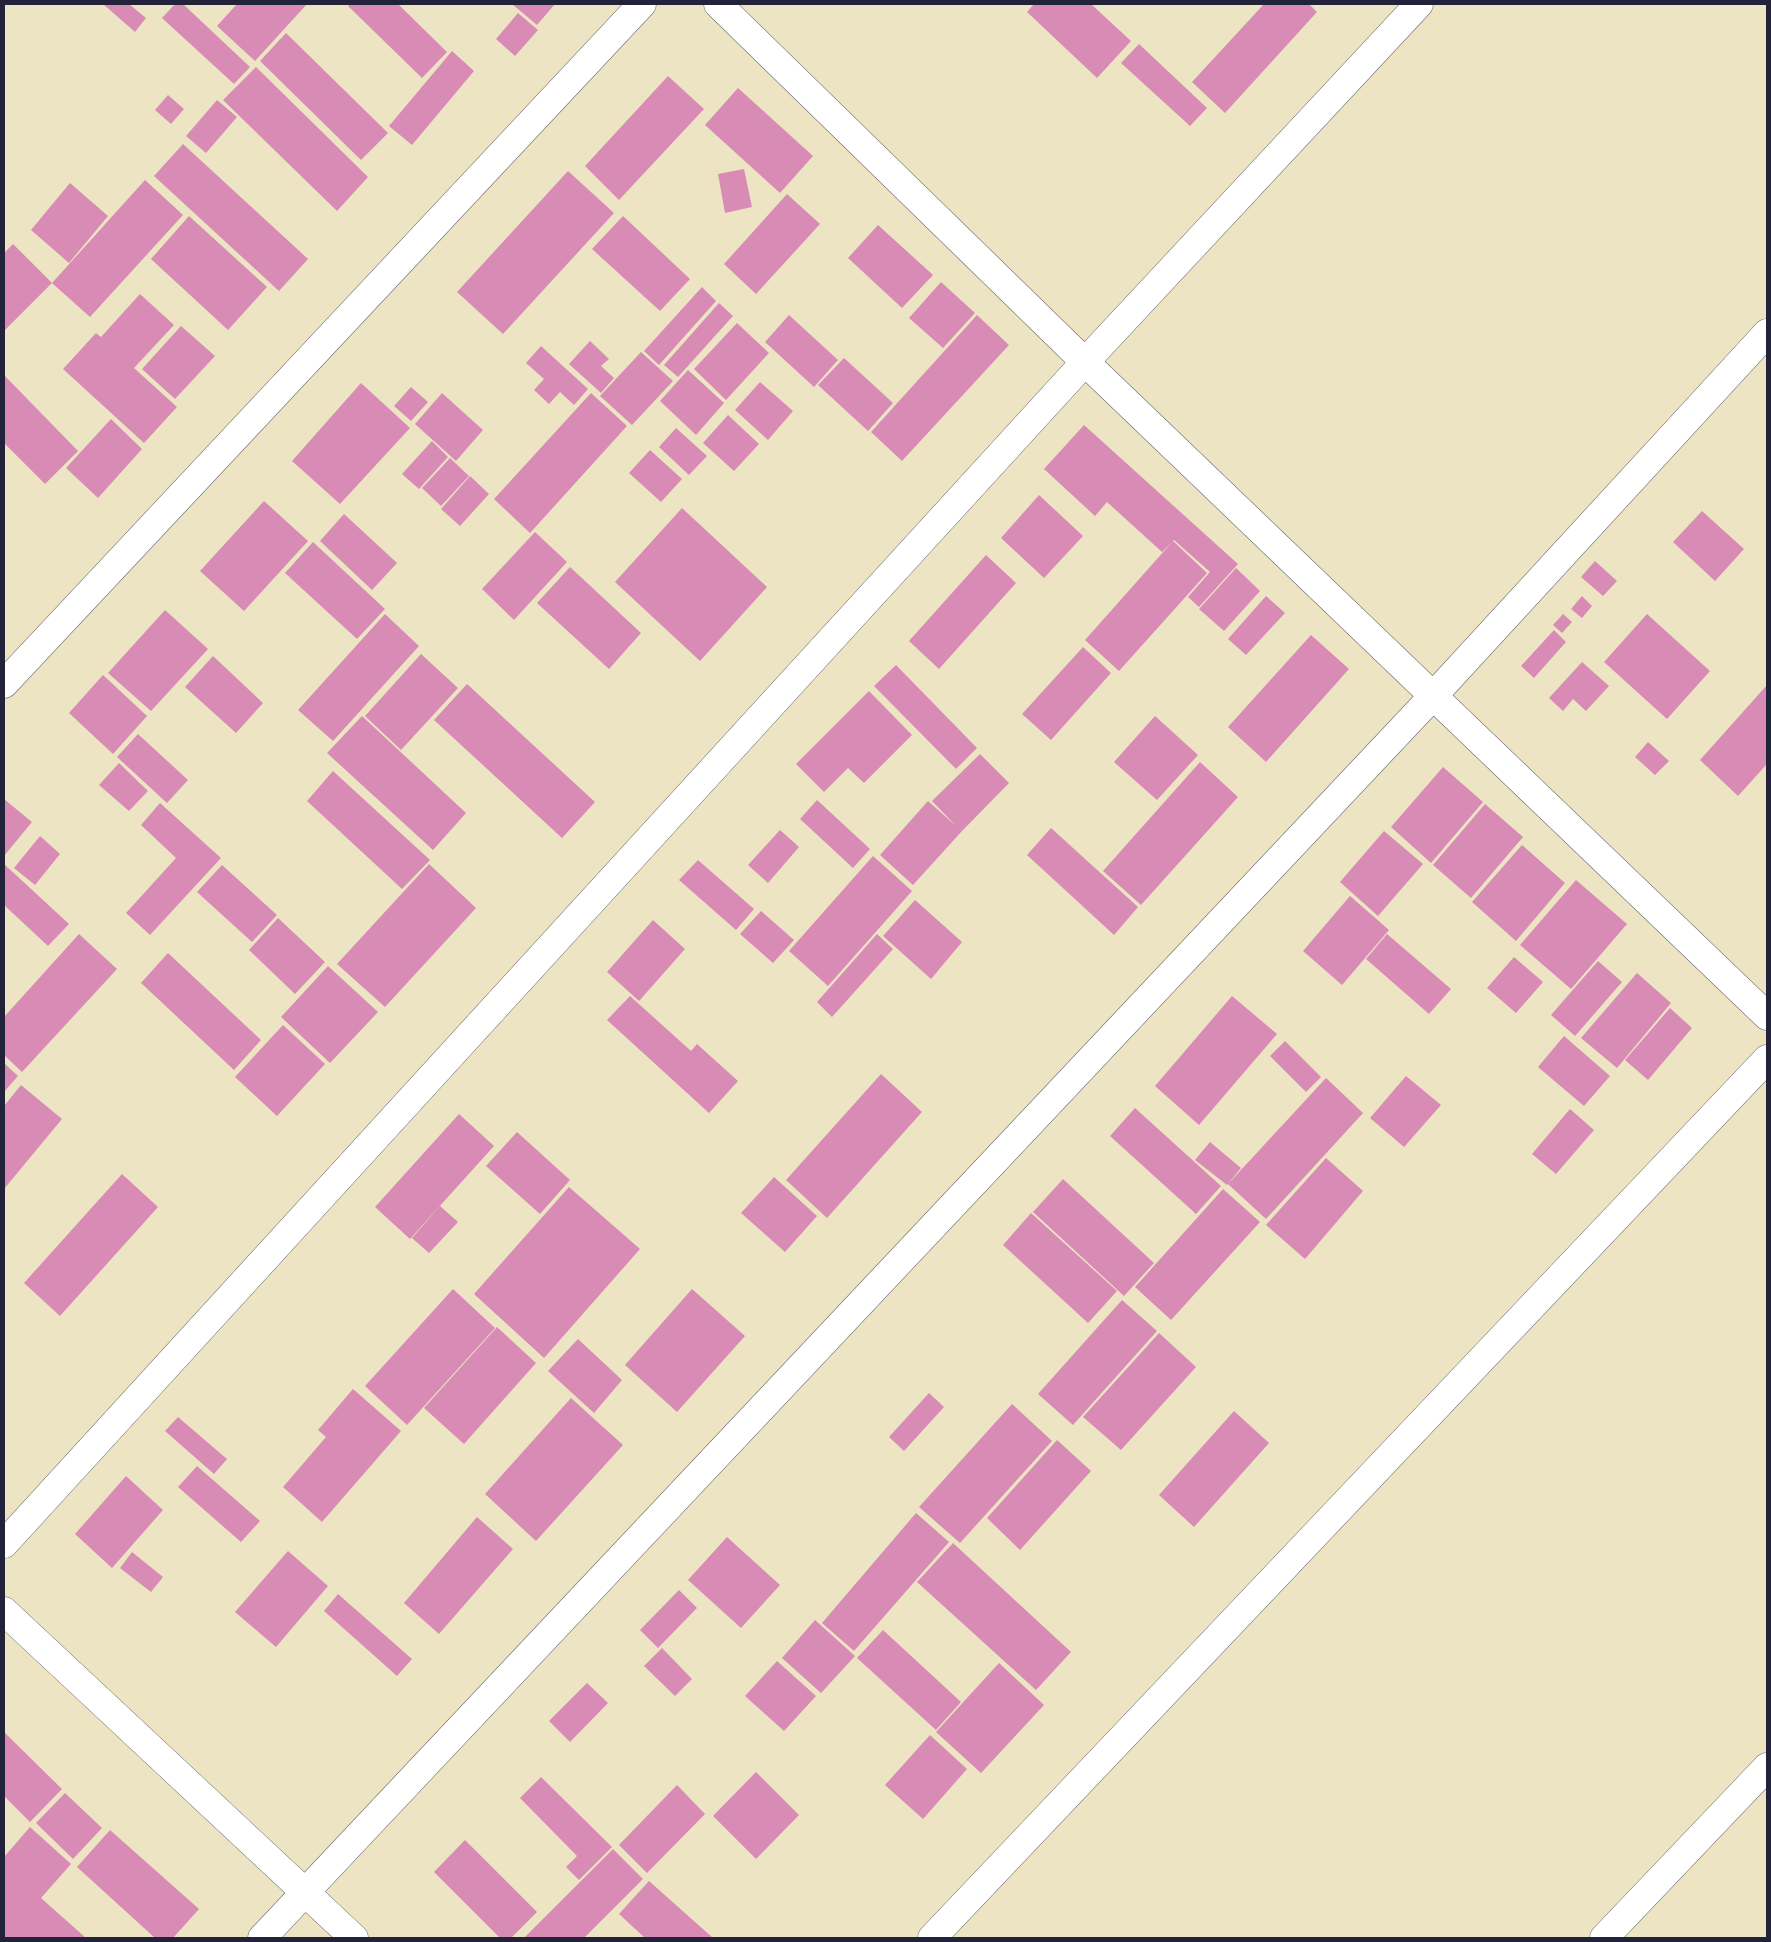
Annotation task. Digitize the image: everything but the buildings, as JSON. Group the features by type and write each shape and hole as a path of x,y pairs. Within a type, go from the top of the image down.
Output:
{"street":[{"path":"4,684 642,4"},
{"path":"718,4 1085,362 1767,1016"},
{"path":"4,1544 1085,362 1419,4"},
{"path":"262,1938 1434,695 1767,333"},
{"path":"932,1938 1767,1059"},
{"path":"4,1611 354,1938"},
{"path":"1604,1938 1767,1767"}]}
